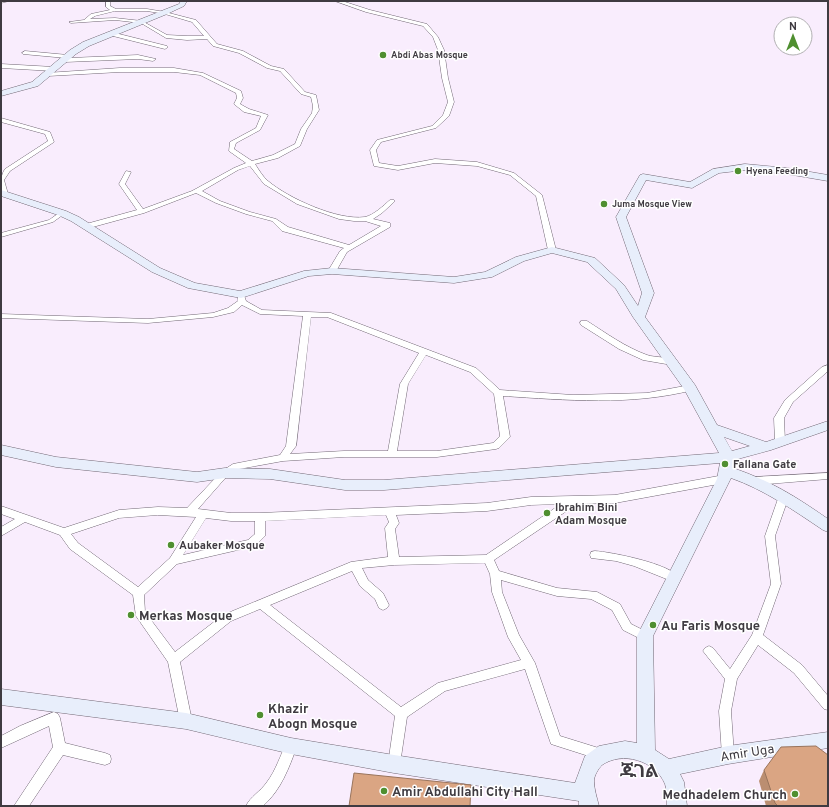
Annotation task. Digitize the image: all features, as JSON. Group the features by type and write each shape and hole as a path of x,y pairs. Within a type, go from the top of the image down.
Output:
{"street":[{"path":"1,2 7,1"},
{"path":"108,1 108,7 115,10"},
{"path":"1,94 35,84 86,44 165,13 182,4 184,1"},
{"path":"337,1 368,11 425,24 435,37 441,50 445,78 451,102 446,116 434,127 379,141 373,150 376,165 398,168 435,161 477,164 512,174 539,195 552,250"},
{"path":"86,20 93,16 115,10 147,10 194,21 215,45 241,52 269,67 282,70 303,93 314,96 316,104 316,113 304,128 298,145 280,155 265,161 238,167 197,191 142,212 89,226"},
{"path":"71,22 115,19 142,22 166,36 187,38 208,37"},
{"path":"111,34 165,47"},
{"path":"25,53 67,58 138,57 153,59"},
{"path":"1,66 51,71 174,70 201,74 239,92 240,98 237,104 242,109 250,113 265,115 258,129 233,142 231,150 251,163 265,183 293,200 330,214 352,219 366,219 387,225 344,251 332,271"},
{"path":"1,120 48,133 51,142 7,170 1,180 3,193 62,213 89,226 156,270 192,286 241,299 260,312 328,315 473,370 498,393 505,437 496,446 437,454 344,454 283,458 236,466 225,473 190,512"},
{"path":"639,317 648,293 621,217 643,177 692,185 716,171 745,167 787,171 828,178"},
{"path":"128,172 122,184 142,212"},
{"path":"197,191 218,202 248,213 274,220 285,230 349,247"},
{"path":"366,219 375,216 392,200"},
{"path":"1,235 51,221 62,213"},
{"path":"1,316 148,321 213,315 231,310 241,299 308,273 332,271 454,280 488,275 520,259 552,250 591,260 620,287 639,317 690,388 711,428 726,469 645,636 646,753"},
{"path":"283,458 291,446 307,314"},
{"path":"584,323 622,347 646,358 672,362"},
{"path":"392,454 404,384 424,352"},
{"path":"780,442 779,418 789,400 828,368"},
{"path":"498,393 573,398 625,397 647,396 690,388"},
{"path":"1,510 22,519 64,532 119,514 158,510 231,517 260,517 488,506 531,501 615,499 697,482 726,469 766,447 828,425"},
{"path":"711,428 766,447"},
{"path":"1,450 56,462 196,477 225,473 270,474 345,485 384,485 726,469 755,481 784,496 828,526"},
{"path":"755,481 828,476"},
{"path":"728,755 725,711 731,678 757,637 776,584 770,536 784,496"},
{"path":"174,660 226,618 355,564 394,561 488,559 573,501"},
{"path":"390,511 394,524 390,528 394,561"},
{"path":"138,593 174,561 203,514"},
{"path":"174,561 251,543 260,536 260,517"},
{"path":"1,532 22,519"},
{"path":"64,532 74,546 138,593 140,613 174,660 186,721"},
{"path":"595,555 614,556 646,564 674,578"},
{"path":"488,559 495,574 497,592 514,637 529,664 555,740 600,754"},
{"path":"355,564 364,583 379,596 383,605"},
{"path":"495,574 557,592 593,595 616,606 627,627 645,636"},
{"path":"262,604 401,714"},
{"path":"757,637 798,669 828,705"},
{"path":"709,651 731,678"},
{"path":"394,764 401,714 442,687 529,664"},
{"path":"1,697 186,721 291,746 586,800 584,781 586,770 592,761 600,754 610,749 634,749 646,753 666,768 674,782 678,797 677,806"},
{"path":"1,742 24,730 54,718 60,748 21,806"},
{"name":"Amir Uga","path":"666,768 728,755 828,740"},
{"path":"253,806 264,797 277,781 291,746"},
{"path":"60,748 105,759"}],"building":[{"name":"Medhadelem Church","path":"816,746 828,755 828,806 778,806 775,803 764,770 781,747"},
{"path":"354,773 471,785 470,806 349,806"}],"place":[{"name":"Abdi Abas Mosque","path":"383,55"},
{"name":"Hyena Feeding","path":"738,171"},
{"name":"Juma Mosque View","path":"604,204"},
{"name":"Fallana Gate","path":"725,464"},
{"name":"Ibrahim Bini Adam Mosque","path":"547,513"},
{"name":"Aubaker Mosque","path":"171,545"},
{"name":"Merkas Mosque","path":"131,615"},
{"name":"Au Faris Mosque","path":"653,625"},
{"name":"Khazir Abogn Mosque","path":"260,715"},
{"name":"Amir Abdullahi City Hall","path":"384,791"},
{"name":"Medhadelem Church","path":"795,794"}],"district":[{"name":"ጁገል","path":"639,771"}]}
